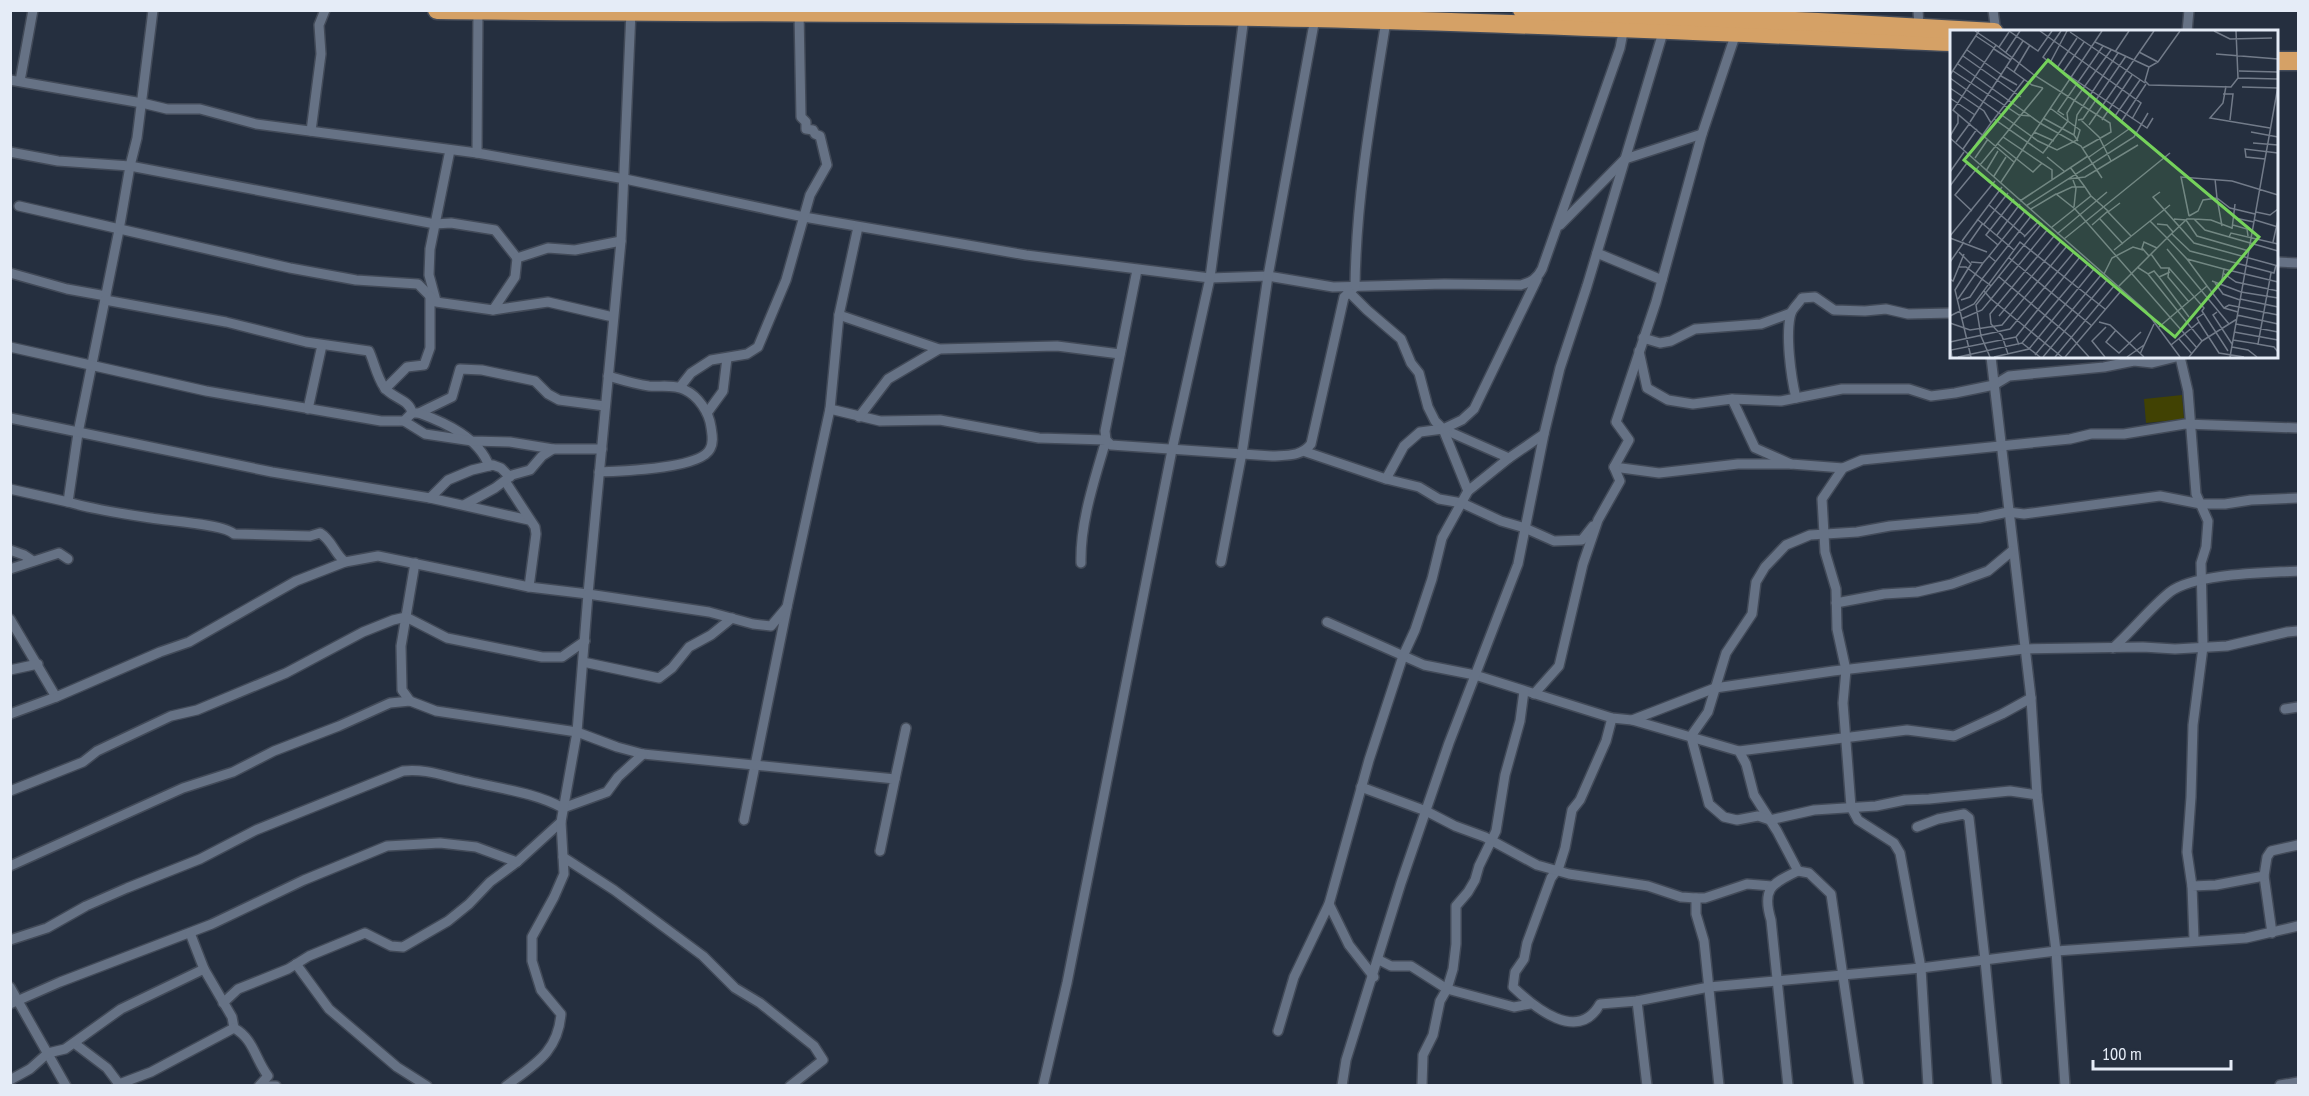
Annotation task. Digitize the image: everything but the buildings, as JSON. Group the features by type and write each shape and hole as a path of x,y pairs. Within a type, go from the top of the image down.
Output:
{"highway":[{"path":"437,10 1315,18 1624,27 1950,42"},
{"path":"1522,10 1918,19 1983,30"},
{"path":"2279,48 2298,49"},
{"path":"2279,61 2298,62"}],"street":[{"path":"33,10 15,81 142,103 167,110 200,109 256,124 477,153 625,179 858,227 1026,255 1137,270 1210,278 1268,276 1333,288 1352,289 1444,284 1521,285 1538,277"},
{"path":"68,501 78,433 137,138 153,10"},
{"path":"311,131 321,54 318,25 325,10"},
{"path":"1993,10 1995,30"},
{"path":"2187,30 2189,10"},
{"path":"477,153 478,11"},
{"path":"506,1086 546,1055 560,1031 561,1014 540,990 532,961 532,937 564,874 561,822 577,732 621,241 631,11"},
{"path":"680,387 691,373 711,360 747,354 758,346 786,280 810,195 827,165 820,136 813,130 806,129 806,122 801,117 799,12"},
{"path":"1043,1086 1072,960 1172,450 1210,278 1244,17"},
{"path":"1221,562 1242,453 1268,276 1315,18"},
{"path":"1386,21 1364,161 1352,289 1367,310 1401,339 1411,363 1419,373 1428,407 1435,422 1443,429 1509,458"},
{"path":"1386,479 1404,446 1420,432 1443,429 1462,420 1474,409 1538,277 1558,227 1620,48 1624,27"},
{"path":"1342,1086 1346,1060 1374,977 1401,883 1449,743 1518,564 1544,434 1560,368 1664,29"},
{"path":"1614,467 1629,440 1616,422 1662,280 1702,134 1736,33"},
{"path":"1558,227 1625,159 1702,134"},
{"path":"385,389 407,366 424,365 430,348 433,299 429,275 430,249 450,150"},
{"path":"10,152 58,161 130,166 435,224 451,223 495,230 517,258 515,277 493,310"},
{"path":"19,206 290,268 356,280 418,284 433,299 493,310 548,302 613,316"},
{"path":"744,820 830,410 839,315 858,227"},
{"path":"517,258 548,248 574,250 621,241"},
{"path":"1597,253 1662,280"},
{"path":"2279,262 2298,263"},
{"path":"1081,563 1088,505 1106,440 1105,431 1137,270"},
{"path":"10,273 105,298 226,322 306,342 369,351 385,389 416,413 435,419 472,441 485,454 489,466"},
{"path":"1305,452 1311,444 1344,297 1352,289"},
{"path":"1796,398 1791,377 1789,348 1791,313 1802,298 1815,297 1834,310 1886,309 1908,314 1950,313"},
{"path":"1643,338 1660,343 1695,329 1761,324 1791,313"},
{"path":"839,315 939,349 1057,346 1120,354"},
{"path":"308,409 322,345"},
{"path":"10,347 206,391 381,422 404,421 416,413 452,398 460,369 482,370 535,381 548,394 559,400 605,406"},
{"path":"859,417 888,380 939,349"},
{"path":"1639,351 1647,388 1668,400 1693,404 1732,399 1781,400 1842,389 1909,389 1931,396 1994,385 2008,376 2104,367 2134,361 2152,363 2174,358"},
{"path":"708,413 723,391 728,358"},
{"path":"1991,358 2031,698 2037,795 2056,951 2065,1086"},
{"path":"2178,358 2188,391 2196,494 2208,521 2200,580 2203,647 2193,724 2192,797 2187,852 2192,886 2194,940"},
{"path":"599,472 690,463 702,458 710,451 712,442 708,413 698,400 680,387 631,384 608,376"},
{"path":"1732,399 1755,448 1791,464"},
{"path":"830,410 880,422 940,420 1039,438 1106,440 1111,446 1272,456 1305,452 1386,479 1419,487 1439,499 1462,503 1554,541 1582,540 1598,520 1620,481 1614,467"},
{"path":"10,418 272,472 430,498 529,520"},
{"path":"404,421 425,434 472,441 510,442 553,449 602,449"},
{"path":"1614,467 1659,473 1738,464 1791,464 1843,468 1862,460 2070,440 2091,434 2124,434 2192,424 2298,428"},
{"path":"1443,429 1468,491"},
{"path":"1278,1031 1294,977 1329,904 1361,787 1403,656 1415,630 1432,579 1442,538 1468,491 1509,458 1544,434"},
{"path":"464,506 507,479 530,470 542,456 553,449"},
{"path":"430,498 448,480 461,473 489,466 501,468 535,527 529,587"},
{"path":"1843,468 1822,499 1825,552 1836,589 1837,629 1845,670 1843,703 1851,807 1858,820 1894,843 1900,853 1921,968 1928,1086"},
{"path":"10,489 153,518 211,527 234,534 309,536 320,532 328,538 345,562"},
{"path":"1690,736 1708,712 1726,653 1752,614 1756,582 1765,567 1786,546 1810,535 1857,532 1901,525 1979,518 2008,512 2024,513 2160,496 2201,504 2298,498"},
{"path":"1422,1086 1423,1055 1433,1035 1440,1001 1447,989 1453,969 1456,944 1456,906 1468,892 1493,841 1505,775 1529,692 1560,666 1583,564 1598,520"},
{"path":"10,550 33,561"},
{"path":"1836,603 1884,594 1917,592 1952,584 1988,571 2012,551"},
{"path":"10,569 59,553 68,559"},
{"path":"10,714 189,642 296,581 345,562 378,556 529,587 709,612 771,626 787,607"},
{"path":"410,701 402,690 401,646 415,563"},
{"path":"2113,648 2172,591 2200,580 2298,571"},
{"path":"10,791 83,762 97,751 171,716 197,710 286,673 363,632 406,617 447,638 542,657 562,657 585,641"},
{"path":"583,662 659,678 672,668 689,647 711,635 732,618"},
{"path":"10,619 56,697"},
{"path":"1327,622 1424,665 1475,675 1612,718 1632,720 1739,751 1907,730 1954,736 2031,698"},
{"path":"1632,720 1715,688 1845,670 2024,649 2227,646 2298,631"},
{"path":"10,670 38,664"},
{"path":"10,867 183,788 233,772 274,750 339,726 390,703 410,701 436,711 577,732 617,747 643,753 895,779"},
{"path":"2285,709 2298,707"},
{"path":"1612,718 1606,741 1596,759 1580,800 1572,810 1565,848 1557,870 1551,878 1527,943 1524,959 1515,972 1513,987 1530,1004 1546,1011 1554,1018 1568,1022 1581,1020 1596,1011 1600,1004 1637,1001 1709,987 1921,968 2056,951 2246,938 2298,926"},
{"path":"880,851 906,728"},
{"path":"1690,736 1709,804 1724,817 1737,820 1758,816 1770,820 1814,810 1876,806 1905,800 1929,800 2010,791 2037,795"},
{"path":"1739,751 1746,764 1754,795 1798,872"},
{"path":"10,940 46,928 86,906 200,860 256,830 403,771 430,772 496,787 550,801 563,808 607,792 618,777 643,753"},
{"path":"1361,787 1426,811 1455,826 1493,841 1537,865 1557,870 1625,884 1648,886 1681,897 1705,898 1747,884 1772,886"},
{"path":"1917,827 1953,815 1964,814 1969,818 1997,1086"},
{"path":"223,1003 238,989 365,933 392,946 403,947 448,921 561,822"},
{"path":"15,1002 190,933 325,871 387,846 440,843 476,847 517,862"},
{"path":"2272,933 2264,876 2267,856 2271,851 2298,845"},
{"path":"563,856 614,890 703,956 735,988 760,1003 814,1046 823,1060 790,1086"},
{"path":"1788,1086 1771,921 1766,904 1767,894 1772,886 1798,872 1809,873 1831,894 1859,1086"},
{"path":"2192,886 2216,885 2264,876"},
{"path":"1696,898 1696,914 1704,940 1719,1086"},
{"path":"1329,904 1349,945 1374,977"},
{"path":"190,933 204,969 232,1017 234,1028 248,1038 268,1076 261,1086"},
{"path":"1379,960 1390,966 1411,966 1447,989 1514,1007 1530,1004"},
{"path":"296,964 329,1008 397,1067 427,1086"},
{"path":"10,1080 30,1069 48,1053 65,1049 122,1009 204,969"},
{"path":"10,987 15,1002 66,1086"},
{"path":"1637,1001 1647,1086"},
{"path":"74,1043 107,1068 119,1084 151,1072 234,1028"},
{"path":"2280,1086 2298,1082"},
{"path":"261,1086 276,1086"}],"shaded area":[{"path":"2182,395 2184,419 2146,423 2144,399"}]}
